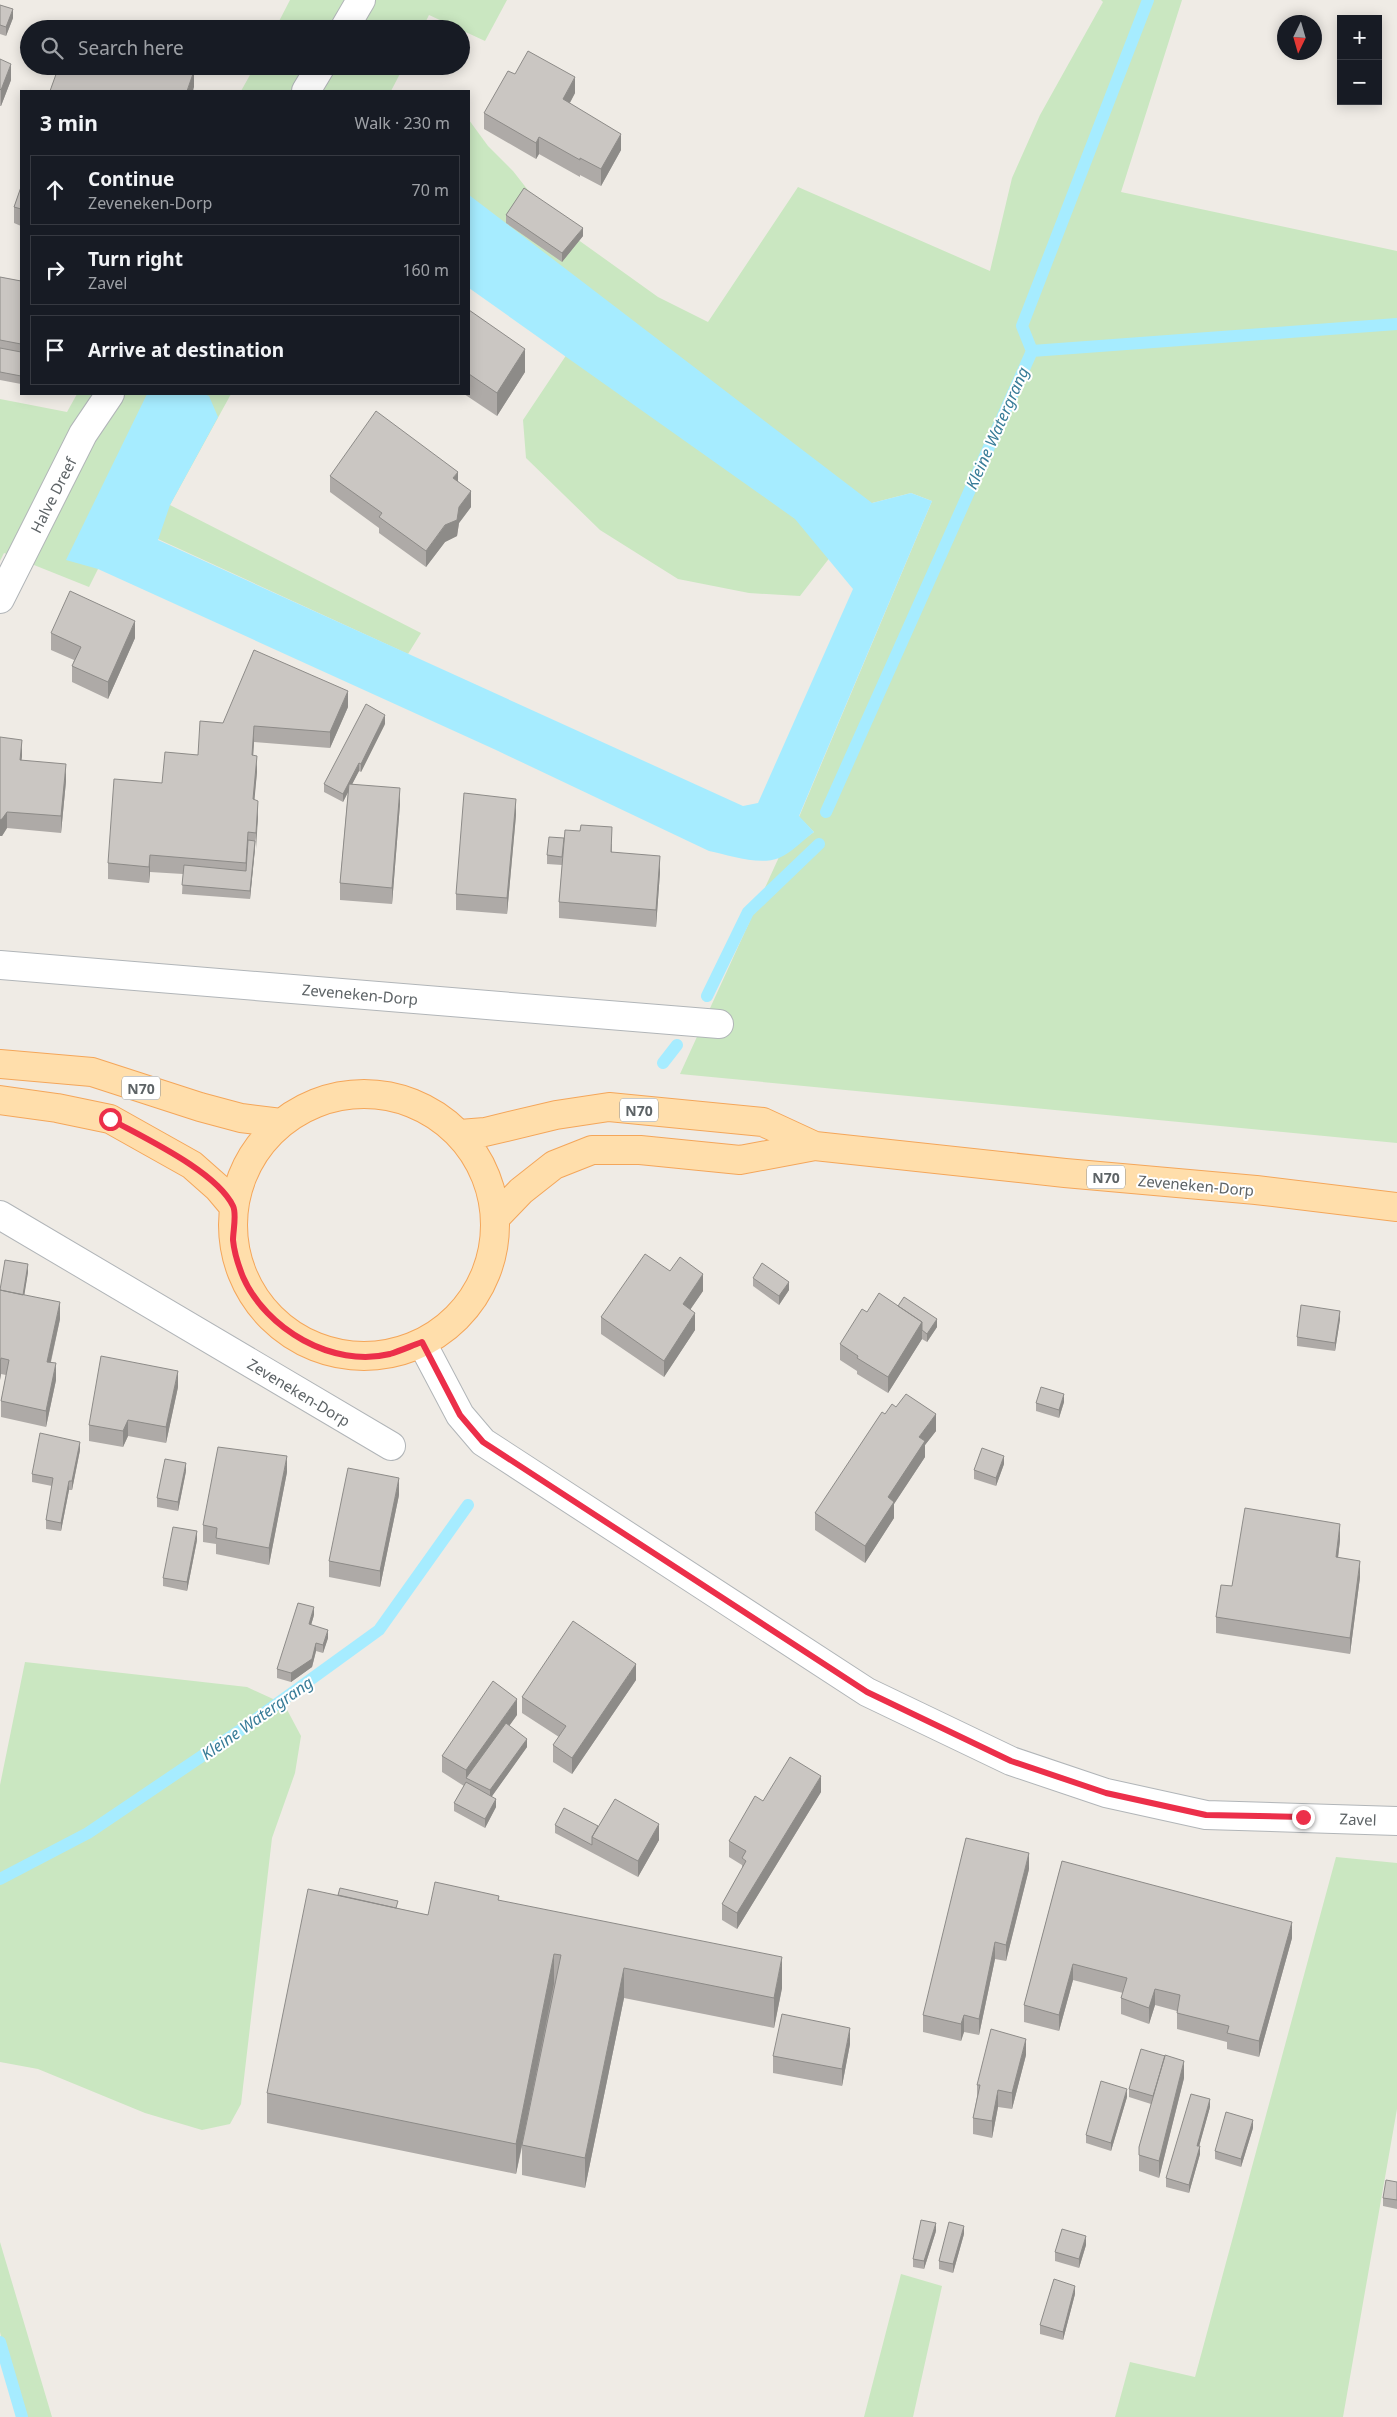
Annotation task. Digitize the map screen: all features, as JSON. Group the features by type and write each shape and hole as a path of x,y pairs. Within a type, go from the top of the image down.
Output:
{"main road":[{"name":"N70","path":"0,1064 92,1072 200,1107 241,1118 280,1124"},
{"path":"372,1093 404,1100 434,1114 460,1134 478,1159 490,1187 495,1218 494,1248 485,1277 469,1303 448,1326 422,1342 388,1354 353,1355 318,1348 287,1331 261,1307 243,1276 233,1242 234,1207 242,1176 250,1161 258,1147 280,1124 308,1106 332,1098 372,1093"},
{"path":"0,1100 57,1108 110,1119 192,1165 218,1188 234,1207"},
{"name":"Zeveneken-Dorp","path":"460,1134 485,1132 556,1115 609,1107 763,1122 815,1146"},
{"name":"Zeveneken-Dorp","path":"495,1218 521,1191 554,1165 592,1150 640,1150 740,1160 815,1146 1065,1173 1256,1190 1397,1207"}],"street":[{"path":"349,20 361,0"},
{"path":"307,90 316,75"},
{"name":"Halve Dreef","path":"0,599 83,434 109,395"},
{"name":"Zeveneken-Dorp","path":"0,965 719,1024"},
{"name":"Zeveneken-Dorp","path":"0,1215 391,1446"},
{"name":"Zavel","path":"422,1342 460,1415 483,1442 867,1692 1011,1761 1106,1793 1206,1815 1397,1821"}],"green space":[{"path":"290,0 507,0 485,41 470,34 470,20 440,20 429,15 426,20 280,20"},
{"path":"1101,0 1182,0 1121,192 1397,251 1397,1143 680,1074 779,857 814,832 799,817 932,501 911,493 872,503 800,596 749,593 678,579 600,530 526,458 523,420 573,345 470,256 470,121 488,146 570,234 658,297 708,322 798,187 990,271 1012,178 1040,115 1103,2"},
{"path":"250,75 399,75 392,90 242,90"},
{"path":"76,395 230,395 170,505 421,633 408,654 158,539 98,569 89,587 4,553 0,561 0,399 67,412"},
{"path":"25,1662 247,1687 284,1704 301,1736 295,1773 272,1838 241,2104 230,2124 202,2130 145,2113 38,2069 0,2062 0,1785"},
{"path":"1336,1857 1397,1863 1397,2109 1343,2417 1115,2417 1130,2362 1195,2377"},
{"path":"0,2242 52,2417 18,2417 0,2332"},
{"path":"901,2274 942,2286 913,2417 864,2417"}],"water":[{"path":"470,196 872,503 911,493 932,501 799,816 814,832 783,856 771,860 753,860 709,851 496,750 98,569 66,560 147,395 206,395 209,396 218,417 170,505 158,540 743,806 758,803 853,589 795,519 470,289"}],"building":[{"path":"0,5 13,9 6,27 0,25"},
{"path":"528,51 575,77 563,99 621,134 601,169 580,158 580,160 539,137 536,143 484,113 508,71 515,74"},
{"path":"0,59 11,64 1,90 0,89"},
{"path":"56,75 193,75 187,90 50,90"},
{"path":"524,188 583,228 562,253 506,215"},
{"path":"20,190 20,209 14,207"},
{"path":"0,277 20,281 20,344 0,340"},
{"path":"470,311 525,349 497,393 470,375"},
{"path":"0,348 20,352 20,376 0,372"},
{"path":"376,411 458,472 453,478 471,491 459,507 457,520 445,525 426,551 379,517 382,513 330,476"},
{"path":"70,591 135,621 108,682 72,666 81,647 51,633"},
{"path":"254,650 348,691 330,732 254,726 252,755 257,756 253,799 258,801 256,833 248,832 246,863 150,855 149,867 108,863 114,779 162,783 165,752 198,755 200,721 223,723"},
{"path":"366,704 385,715 361,764 359,763 343,794 324,784"},
{"path":"0,737 22,740 20,760 66,764 61,816 7,812 0,820"},
{"path":"349,784 400,788 392,888 340,883"},
{"path":"464,793 516,799 507,898 456,894"},
{"path":"581,825 612,827 611,852 660,856 656,910 559,902 565,830 580,831"},
{"path":"549,837 564,838 562,857 547,855"},
{"path":"248,840 255,841 250,891 182,885 184,865 246,871"},
{"path":"645,1254 670,1271 680,1257 703,1274 683,1304 695,1313 664,1361 601,1317"},
{"path":"5,1260 28,1264 23,1295 0,1290"},
{"path":"762,1263 789,1282 779,1296 753,1278"},
{"path":"0,1290 60,1302 47,1362 56,1363 46,1411 1,1401 9,1360 1,1358 0,1363"},
{"path":"879,1293 922,1322 888,1377 857,1358 858,1356 840,1344 862,1309 867,1312"},
{"path":"904,1297 937,1319 927,1334 922,1330 922,1322 898,1306"},
{"path":"1301,1305 1340,1311 1335,1343 1297,1337"},
{"path":"101,1356 178,1371 166,1427 128,1420 123,1431 89,1425"},
{"path":"1041,1387 1064,1394 1059,1410 1036,1403"},
{"path":"906,1394 936,1414 919,1437 925,1441 888,1497 894,1502 865,1546 815,1513 882,1412 885,1414 892,1404 896,1407"},
{"path":"40,1433 80,1442 72,1481 69,1481 61,1523 46,1520 53,1478 32,1474"},
{"path":"218,1447 287,1456 269,1548 216,1538 217,1528 203,1525"},
{"path":"982,1448 1004,1456 996,1478 974,1470"},
{"path":"165,1459 186,1463 178,1502 157,1498"},
{"path":"348,1468 399,1478 380,1571 329,1561"},
{"path":"1245,1508 1340,1524 1336,1557 1360,1561 1350,1638 1216,1617 1221,1585 1232,1586"},
{"path":"173,1527 197,1531 187,1582 163,1578"},
{"path":"298,1603 314,1607 309,1624 328,1630 323,1645 316,1643 312,1659 291,1673 277,1669"},
{"path":"573,1621 636,1664 572,1758 553,1745 566,1726 522,1697"},
{"path":"493,1681 517,1699 466,1770 442,1756"},
{"path":"506,1723 527,1739 490,1790 466,1778"},
{"path":"790,1757 821,1776 737,1913 722,1904 746,1861 742,1858 746,1851 729,1841 755,1796 763,1801"},
{"path":"466,1782 496,1799 485,1819 454,1803"},
{"path":"615,1799 659,1824 638,1861 592,1837"},
{"path":"564,1808 598,1826 592,1837 592,1845 555,1825"},
{"path":"966,1838 1029,1853 1006,1945 995,1942 979,2019 964,2015 961,2024 923,2015"},
{"path":"1062,1861 1292,1922 1259,2041 1227,2033 1229,2026 1177,2013 1180,1995 1155,1989 1149,2008 1121,1998 1127,1978 1073,1964 1059,2015 1024,2005"},
{"path":"435,1882 499,1896 498,1900 782,1957 774,1998 624,1968 585,2158 522,2145 561,1955 554,1954 516,2144 267,2093 308,1889 428,1915"},
{"path":"340,1888 398,1901 396,1908 338,1895"},
{"path":"782,2014 850,2028 842,2069 773,2056"},
{"path":"991,2029 1026,2039 1012,2093 998,2090 992,2121 973,2118 980,2085 977,2085"},
{"path":"1141,2049 1165,2056 1153,2096 1129,2089"},
{"path":"1165,2055 1184,2061 1159,2161 1139,2155 1139,2147"},
{"path":"1101,2081 1127,2089 1111,2143 1086,2135"},
{"path":"1191,2094 1210,2099 1189,2185 1166,2178"},
{"path":"1226,2112 1253,2120 1241,2159 1215,2151"},
{"path":"1386,2180 1397,2182 1397,2200 1383,2198"},
{"path":"921,2220 936,2223 924,2261 913,2259"},
{"path":"949,2222 964,2226 953,2264 939,2261"},
{"path":"1062,2229 1086,2236 1079,2259 1055,2252"},
{"path":"1054,2279 1075,2286 1063,2332 1040,2325"}],"waterway":[{"path":"1032,351 1022,326 1148,0"},
{"name":"Kleine Watergrang","path":"826,812 1032,351 1397,324"},
{"name":"Kleine Watergrang","path":"707,996 748,912 819,844"},
{"name":"Kleine Watergrang","path":"663,1063 677,1045"},
{"name":"Kleine Watergrang","path":"0,1879 88,1833 245,1727 379,1630 468,1505"},
{"path":"0,2342 22,2417"}],"route":[{"path":"110,1119 192,1165 218,1188 234,1207 233,1242 243,1276 261,1307 287,1331 318,1348 353,1355 388,1354 422,1342 460,1415 483,1442 867,1692 1011,1761 1106,1793 1206,1815 1303,1817"}]}
